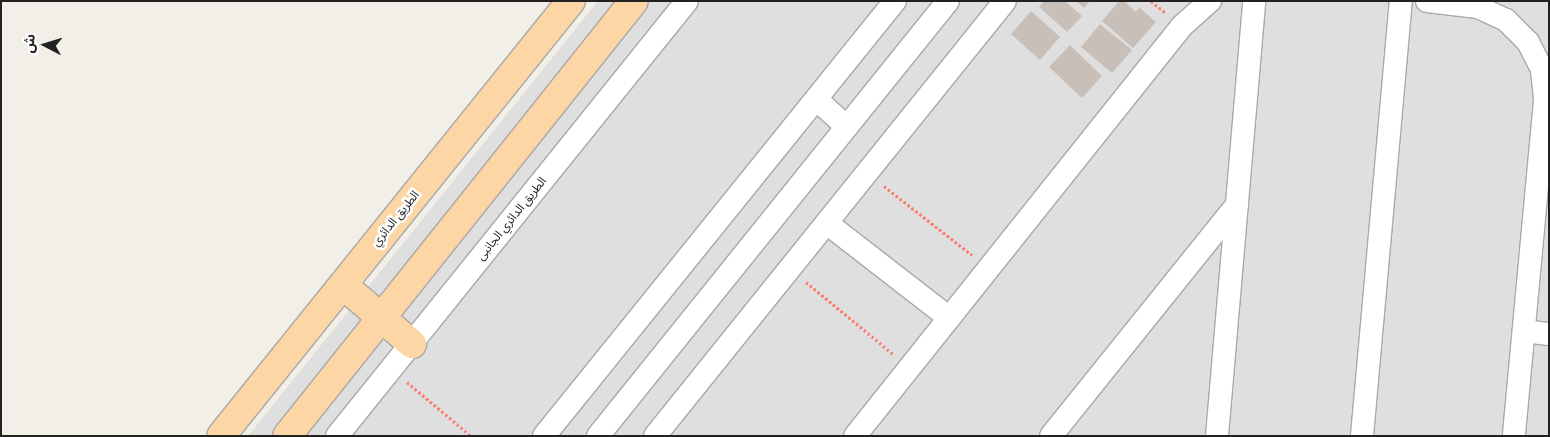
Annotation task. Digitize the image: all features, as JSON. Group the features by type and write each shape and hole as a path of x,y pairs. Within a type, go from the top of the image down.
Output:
{"main road":[{"name":"الطريق الدائري","path":"221,436 571,1"},
{"path":"287,436 634,1"},
{"path":"343,285 412,344"}],"street":[{"name":"الطريق الدائري الجانبى","path":"338,436 687,1"},
{"path":"544,436 895,1"},
{"path":"598,436 948,1"},
{"path":"657,434 828,224 1005,1"},
{"path":"855,436 1182,26 1210,1"},
{"path":"1217,436 1254,1"},
{"path":"1362,436 1400,1"},
{"path":"1427,1 1478,7 1506,20 1528,42 1542,70 1545,100 1514,436"},
{"path":"816,100 847,128"},
{"path":"1051,436 1236,205"},
{"path":"828,224 949,318"},
{"path":"1524,331 1549,334"}],"path":[{"path":"868,173 989,268"},
{"path":"790,270 909,368"},
{"path":"392,368 471,436"}],"shaded area":[{"path":"598,1 1549,1 1549,436 248,436"}],"building":[{"path":"1044,1 1065,1 1082,16 1067,32 1039,7"},
{"path":"1076,1 1090,1 1084,8"},
{"path":"1119,1 1124,1 1136,12 1139,7 1156,22 1133,48 1102,21"},
{"path":"1031,11 1060,37 1040,60 1011,34"},
{"path":"1100,24 1132,50 1112,73 1081,47"},
{"path":"1070,45 1102,76 1082,98 1049,67"}]}
